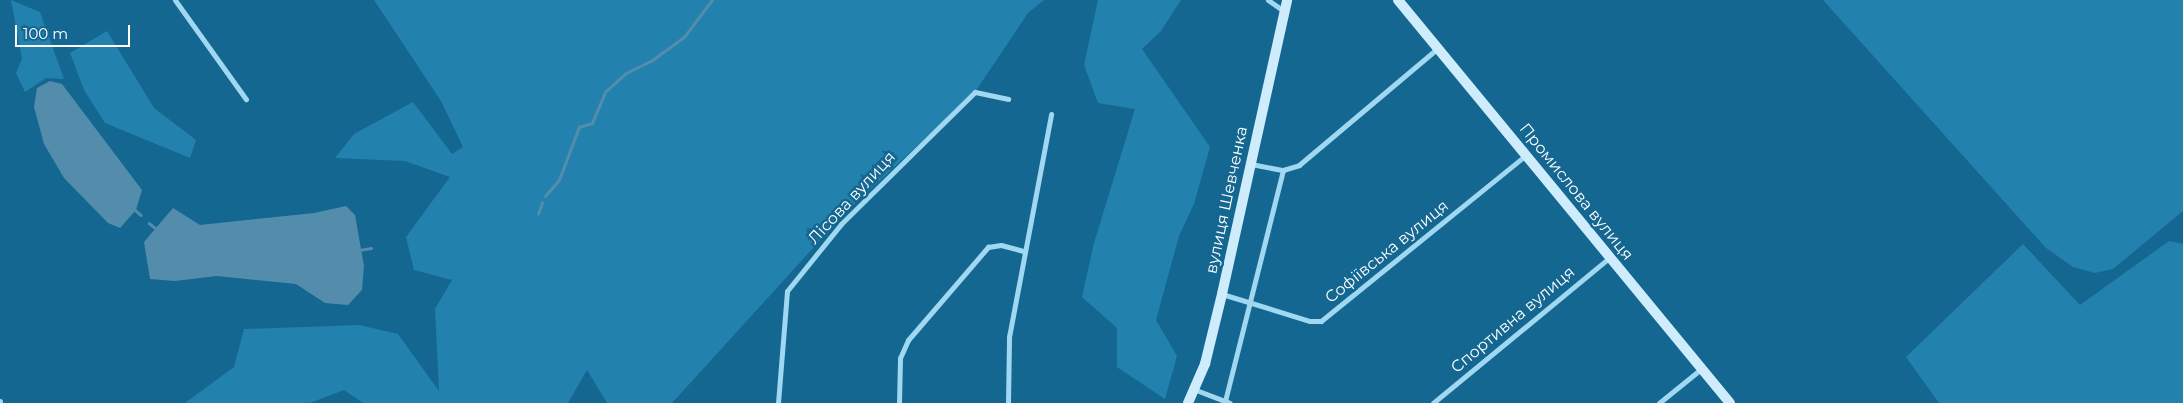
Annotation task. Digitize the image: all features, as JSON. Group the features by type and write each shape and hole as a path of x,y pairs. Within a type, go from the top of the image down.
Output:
{"street":[{"path":"175,0 246,99"},
{"path":"1268,0 1284,11"},
{"name":"вулиця Шевченка","path":"1188,403 1196,390 1222,294 1287,0"},
{"name":"Промислова вулиця","path":"1398,0 1730,403"},
{"path":"1250,164 1283,170 1299,165 1438,48"},
{"name":"Лісова вулиця","path":"778,403 787,291 841,224 975,92 1008,99"},
{"path":"1008,403 1009,337 1051,114"},
{"name":"Софіївська вулиця","path":"1249,303 1310,321 1321,321 1526,155"},
{"path":"1196,390 1227,402 1249,303 1283,170"},
{"path":"899,403 900,358 908,340 988,247 1001,245 1024,251"},
{"name":"Спортивна вулиця","path":"1433,403 1610,257"},
{"path":"1222,294 1249,303"},
{"path":"1659,403 1702,368"}],"shaded area":[{"path":"11,0 40,12 64,79 46,78 25,92 16,73 22,59"},
{"path":"374,0 1044,0 1028,13 975,92 845,213 672,403 607,403 587,370 568,403 363,403 344,390 310,403 185,403 234,367 244,329 359,325 398,334 439,391 435,309 452,280 414,270 406,237 450,177 405,161 335,158 354,134 413,102 452,154 463,147 441,101"},
{"path":"1098,0 1181,0 1161,31 1142,49 1210,147 1194,204 1179,236 1156,320 1177,356 1165,399 1117,367 1117,328 1082,297 1094,243 1135,109 1098,103 1084,65"},
{"path":"1823,0 2183,0 2183,211 2113,269 2095,273 2073,267 2046,248"},
{"path":"107,31 154,108 196,140 190,158 105,123 84,90 70,53"},
{"path":"50,81 62,84 142,190 136,210 120,228 108,223 64,178 44,144 34,107 37,88"},
{"path":"346,206 355,215 364,266 362,290 348,305 325,303 296,284 217,276 175,281 150,279 144,242 173,208 200,225 314,213"},
{"path":"2169,241 2183,244 2183,403 1939,403 1906,357 2023,244 2080,305"}],"waterway":[{"path":"545,196 559,180 579,127 592,123 605,92 626,73 651,61 684,37 712,0"},
{"path":"538,214 542,203"},
{"path":"134,209 141,215"},
{"path":"149,223 158,230"},
{"path":"359,250 371,248"}]}
